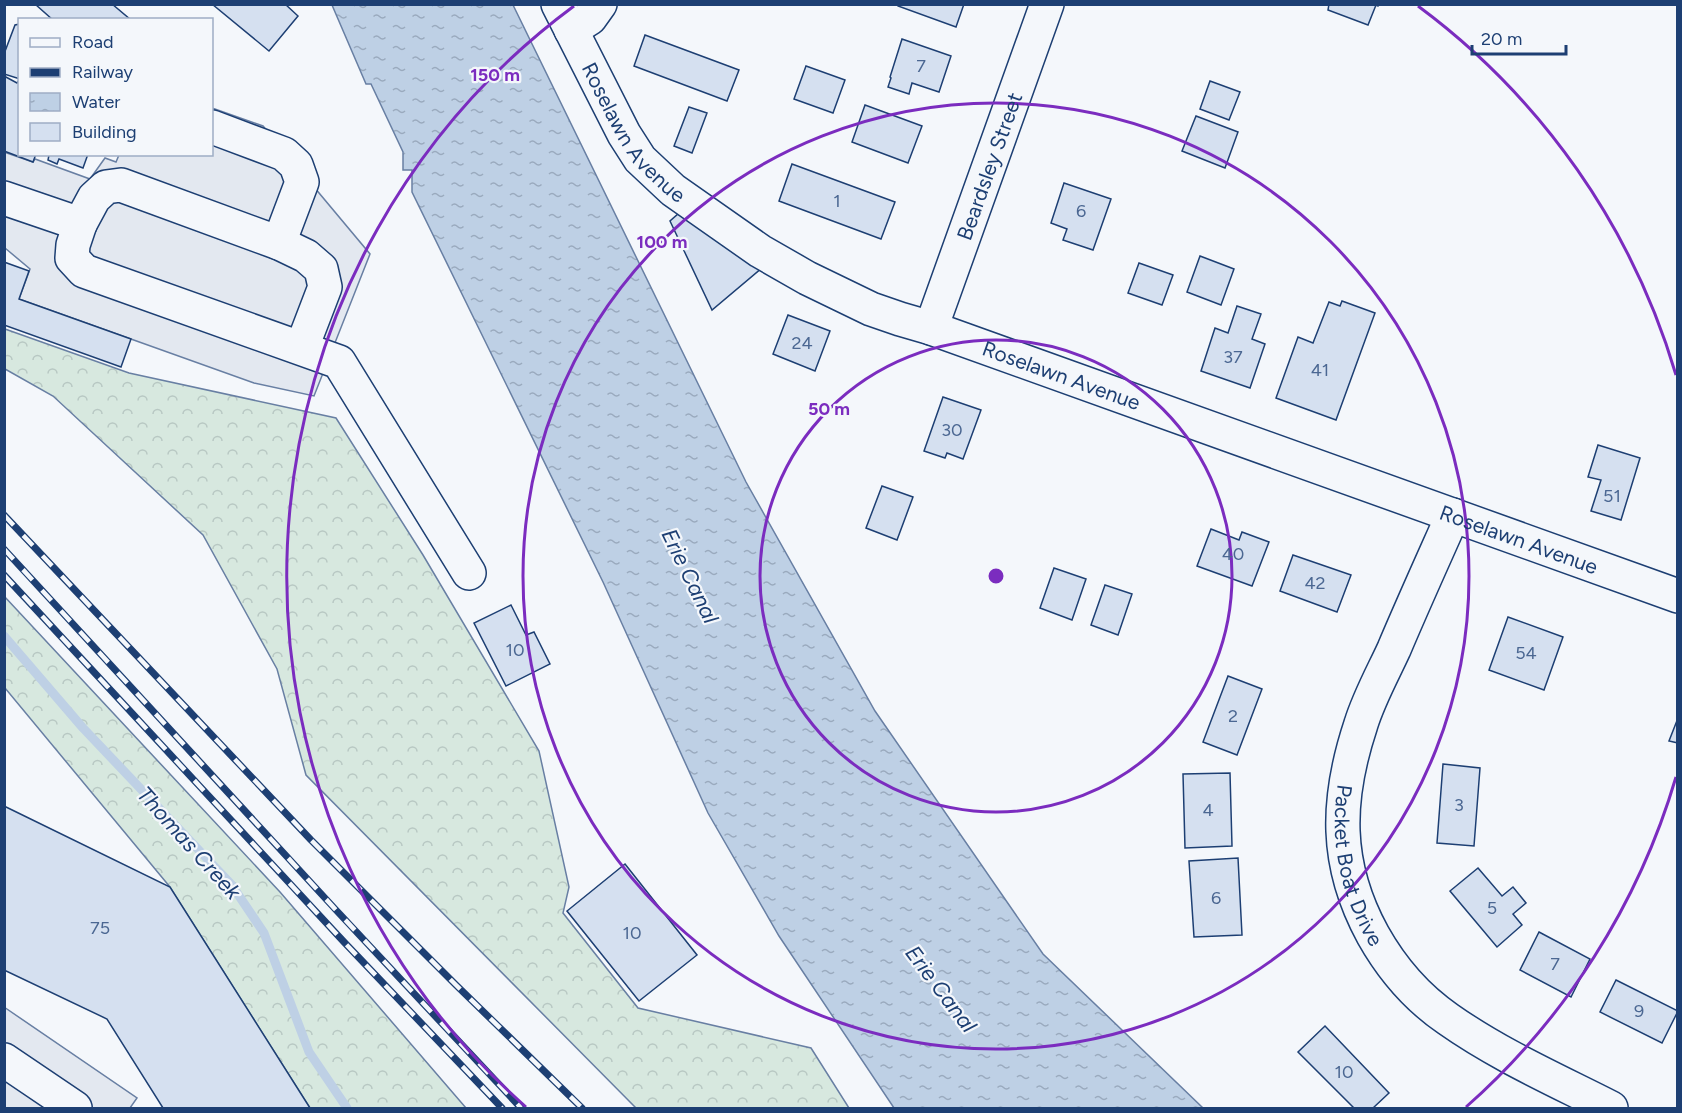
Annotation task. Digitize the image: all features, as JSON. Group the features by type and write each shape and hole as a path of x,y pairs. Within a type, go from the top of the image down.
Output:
{"street":[{"path":"564,17 590,18 600,4"},
{"name":"Beardsley Street","path":"931,328 1047,4"},
{"name":"Roselawn Avenue","path":"564,17 624,134 640,159 673,190 760,251 807,278 871,309 931,328 1677,596"},
{"path":"213,127 284,154 296,165 302,182 279,243"},
{"path":"302,347 325,287 321,269 306,256 279,243 121,185 106,187 94,198 80,224 73,245 72,258 84,271 339,362 469,573"},
{"path":"4,198 80,224"},
{"name":"Packet Boat Drive","path":"1453,515 1361,722 1347,774 1341,824 1346,867 1361,913 1385,956 1409,986 1446,1018 1493,1048 1611,1108"},
{"path":"4,1060 75,1108"}],"green space":[{"path":"5,329 129,373 336,418 423,555 539,751 569,887 563,913 638,1008 811,1048 849,1108 636,1108 306,775 277,669 203,535 53,396 5,369"},
{"path":"4,596 280,892 466,1108 310,1108 170,887 5,688"}],"shaded area":[{"path":"213,108 263,126 370,254 314,396 254,383 19,299 30,269 5,248 4,152 33,162 35,159 90,179 105,158 116,162 119,156 213,156"},
{"path":"4,1007 137,1098 130,1108 5,1108"}],"water":[{"name":"Erie Canal","path":"332,5 513,5 746,482 875,711 1043,954 1203,1108 894,1108 779,936 708,813 603,582 412,192 412,170 403,170 403,152 371,84 366,84"}],"building":[{"path":"35,4 112,4 129,18 51,18"},
{"path":"212,4 285,4 298,16 269,51"},
{"path":"898,4 964,4 956,27 898,6"},
{"path":"1329,4 1379,4 1376,5 1368,25 1328,10"},
{"path":"18,24 18,78 4,74 4,54 15,25"},
{"path":"645,35 739,70 727,101 634,66"},
{"path":"902,39 951,56 939,92 912,83 909,94 888,87"},
{"path":"806,66 845,80 833,113 794,99"},
{"path":"4,76 18,82 18,156 35,156 33,162 4,151"},
{"path":"1210,81 1240,92 1229,120 1200,109"},
{"path":"865,105 922,126 908,163 852,142"},
{"path":"689,107 707,113 692,153 674,146"},
{"path":"1196,116 1238,132 1225,168 1182,151"},
{"path":"49,156 87,156 83,168 59,159 57,164 48,160"},
{"path":"792,164 895,202 881,239 779,201"},
{"path":"1064,183 1111,199 1093,250 1063,240 1067,229 1051,223"},
{"path":"678,214 763,267 712,310 670,221"},
{"path":"1200,256 1234,269 1221,305 1187,292"},
{"path":"4,262 29,271 19,299 131,339 121,367 4,325"},
{"path":"1139,263 1173,275 1162,305 1128,293"},
{"path":"1342,301 1375,313 1336,420 1276,398 1298,337 1313,343 1329,302 1340,306"},
{"path":"1237,306 1261,314 1252,339 1265,344 1250,388 1201,371 1215,328 1228,333"},
{"path":"788,315 830,331 815,371 773,354"},
{"path":"943,397 981,410 963,459 947,453 945,458 924,451"},
{"path":"1598,445 1640,458 1621,520 1591,511 1601,480 1588,477"},
{"path":"882,486 913,497 897,540 866,528"},
{"path":"1211,529 1239,540 1242,532 1269,542 1252,586 1197,566"},
{"path":"1293,555 1351,575 1337,612 1280,591"},
{"path":"1054,568 1086,579 1072,620 1040,608"},
{"path":"1105,585 1132,594 1118,635 1091,625"},
{"path":"511,605 526,635 534,632 550,664 506,686 474,623"},
{"path":"1508,617 1563,637 1544,690 1489,670"},
{"path":"1228,676 1262,689 1237,755 1203,742"},
{"path":"1678,718 1678,743 1669,741"},
{"path":"1443,764 1480,768 1474,846 1437,843"},
{"path":"1230,773 1232,846 1185,848 1183,774"},
{"path":"4,806 170,887 310,1108 163,1108 107,1019 4,970"},
{"path":"1238,858 1242,935 1194,937 1189,861"},
{"path":"625,864 697,955 639,1001 567,911"},
{"path":"1478,868 1502,896 1513,887 1526,903 1513,914 1522,925 1497,947 1450,891"},
{"path":"1539,932 1590,959 1571,997 1520,970"},
{"path":"1616,980 1678,1011 1662,1043 1600,1012"},
{"path":"1325,1026 1389,1093 1373,1108 1354,1108 1298,1052"}],"waterway":[{"name":"Thomas Creek","path":"4,636 83,728 231,884 264,933 309,1052 347,1108"}],"railway":[{"path":"4,515 311,840 582,1108"},
{"path":"4,549 521,1108"},
{"path":"4,575 344,942 502,1108"}]}
